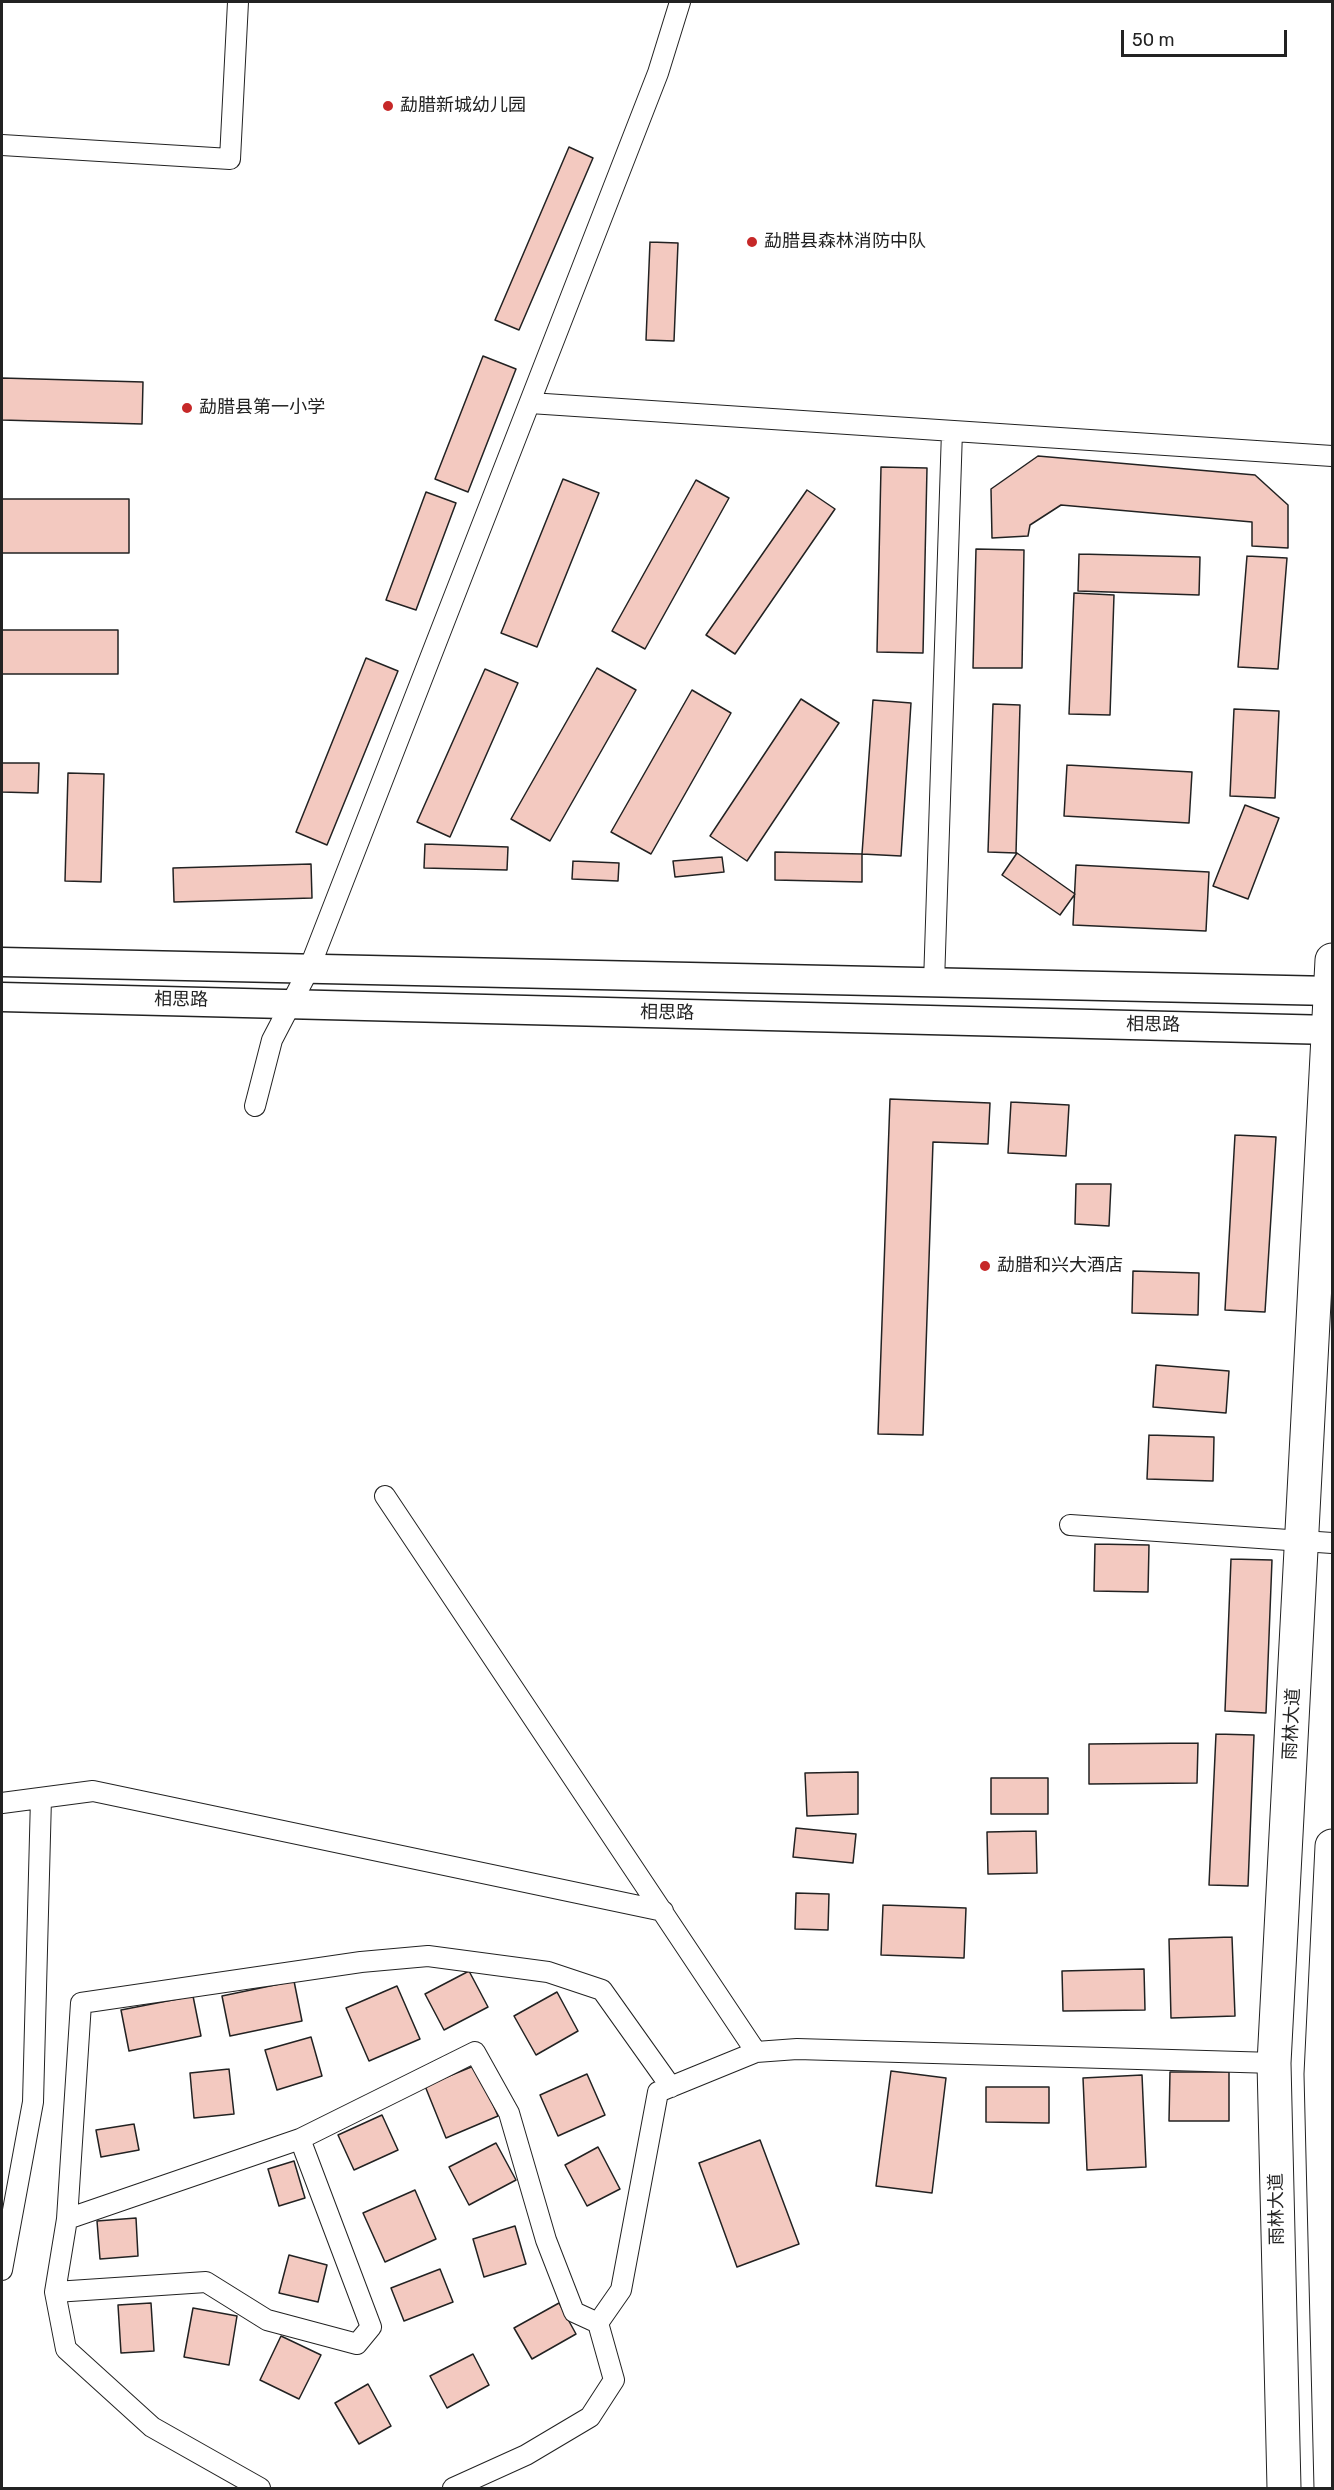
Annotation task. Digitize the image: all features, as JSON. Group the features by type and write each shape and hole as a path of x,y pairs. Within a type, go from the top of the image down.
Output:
{"highway":[{"name":"雨林大道","path":"1284,2488 1274,2063 1280,1938 1317,1542 1332,981"},
{"path":"1331,2488 1327,2074 1328,1938 1332,1846"},
{"path":"1280,1938 1328,1938"}],"main road":[{"name":"相思路","path":"2,962 934,983 1332,981"},
{"name":"相思路","path":"2,997 1331,1030"}],"street":[{"path":"2,145 230,159 238,2"},
{"path":"255,1106 272,1040 309,969 658,73 680,2"},
{"path":"530,403 1332,456"},
{"path":"934,983 952,431"},
{"path":"385,1496 756,2052"},
{"path":"1070,1525 1317,1542"},
{"path":"2,1803 93,1791 663,1911"},
{"path":"2,2270 10,2178 33,2102 41,1798"},
{"path":"260,2488 152,2427 66,2349 55,2292 67,2219 81,2003 361,1962 428,1956 548,1972 602,1990 671,2087"},
{"path":"598,2323 621,2290 658,2092 756,2052 797,2049 1274,2063"},
{"path":"67,2219 300,2139 475,2052 509,2113 546,2240 574,2312 598,2323 614,2380 590,2417 526,2455 453,2488"},
{"path":"55,2292 206,2282 267,2320 357,2344 371,2327 300,2139"}],"building":[{"path":"569,147 593,158 519,330 495,320"},
{"path":"650,242 678,243 674,341 646,340"},
{"path":"483,356 516,369 468,492 435,479"},
{"path":"2,378 143,382 142,424 2,420"},
{"path":"1038,456 1255,475 1288,505 1288,548 1252,546 1252,522 1061,505 1030,525 1028,536 992,538 991,489"},
{"path":"881,467 927,468 923,653 877,652"},
{"path":"563,479 599,493 537,647 501,633"},
{"path":"696,480 729,498 645,649 612,631"},
{"path":"807,490 835,509 735,654 706,635"},
{"path":"426,492 456,503 416,610 386,600"},
{"path":"2,499 129,499 129,553 2,553"},
{"path":"976,549 1024,550 1022,668 973,668"},
{"path":"1079,554 1200,557 1199,595 1078,591"},
{"path":"1247,556 1287,558 1278,669 1238,667"},
{"path":"1074,593 1114,595 1110,715 1069,714"},
{"path":"2,630 118,630 118,674 2,674"},
{"path":"366,658 398,671 327,845 296,832"},
{"path":"597,668 636,690 550,841 511,819"},
{"path":"485,669 518,683 450,837 417,822"},
{"path":"692,690 731,713 651,854 611,832"},
{"path":"801,699 839,723 747,861 710,836"},
{"path":"873,700 911,703 901,856 862,854"},
{"path":"993,704 1020,705 1016,853 988,852"},
{"path":"1234,709 1279,711 1275,798 1230,796"},
{"path":"2,763 39,763 38,793 2,792"},
{"path":"1067,765 1192,772 1189,823 1064,816"},
{"path":"68,773 104,774 101,882 65,881"},
{"path":"1245,805 1279,818 1248,899 1213,886"},
{"path":"425,844 508,847 507,870 424,868"},
{"path":"775,852 862,854 862,882 775,880"},
{"path":"1017,853 1075,894 1060,915 1002,875"},
{"path":"722,857 724,872 675,877 673,861"},
{"path":"573,861 619,863 618,881 572,879"},
{"path":"311,864 312,898 174,902 173,868"},
{"path":"1076,865 1209,872 1206,931 1073,925"},
{"path":"890,1099 990,1103 988,1144 933,1142 923,1435 878,1434"},
{"path":"1011,1102 1069,1105 1066,1156 1008,1153"},
{"path":"1235,1135 1276,1137 1265,1312 1225,1310"},
{"path":"1076,1184 1111,1184 1109,1226 1075,1224"},
{"path":"1133,1271 1199,1273 1198,1315 1132,1313"},
{"path":"1156,1365 1229,1371 1226,1413 1153,1407"},
{"path":"1149,1435 1214,1437 1213,1481 1147,1479"},
{"path":"1095,1544 1149,1545 1148,1592 1094,1591"},
{"path":"1231,1559 1272,1560 1266,1713 1225,1711"},
{"path":"1216,1734 1254,1735 1248,1886 1209,1885"},
{"path":"1198,1743 1197,1783 1089,1784 1089,1744"},
{"path":"858,1772 858,1814 807,1816 805,1773"},
{"path":"991,1778 1048,1778 1048,1814 991,1814"},
{"path":"796,1828 856,1834 853,1863 793,1857"},
{"path":"1036,1831 1037,1873 988,1874 987,1832"},
{"path":"796,1893 829,1894 828,1930 795,1929"},
{"path":"883,1905 966,1908 964,1958 881,1955"},
{"path":"1232,1937 1235,2016 1171,2018 1169,1939"},
{"path":"1144,1969 1145,2010 1063,2011 1062,1971"},
{"path":"469,1971 488,2007 444,2030 425,1994"},
{"path":"294,1981 302,2021 230,2036 222,1996"},
{"path":"397,1986 420,2039 369,2061 346,2008"},
{"path":"557,1992 578,2031 536,2055 514,2016"},
{"path":"193,1996 201,2036 129,2051 121,2010"},
{"path":"311,2037 322,2076 277,2090 265,2050"},
{"path":"476,2065 498,2116 446,2138 425,2086"},
{"path":"229,2069 234,2114 194,2118 190,2073"},
{"path":"891,2071 946,2078 932,2193 876,2186"},
{"path":"1170,2072 1229,2072 1229,2121 1169,2121"},
{"path":"587,2074 605,2115 558,2136 540,2095"},
{"path":"1142,2075 1146,2167 1087,2170 1083,2078"},
{"path":"986,2087 1049,2087 1049,2123 986,2122"},
{"path":"382,2115 398,2150 354,2170 338,2135"},
{"path":"134,2124 139,2150 101,2157 96,2130"},
{"path":"760,2140 799,2244 737,2267 699,2163"},
{"path":"496,2143 516,2180 469,2205 449,2167"},
{"path":"598,2147 620,2189 587,2206 565,2165"},
{"path":"294,2161 305,2198 279,2206 268,2169"},
{"path":"415,2190 436,2239 385,2262 363,2213"},
{"path":"136,2218 138,2256 100,2259 97,2221"},
{"path":"515,2226 526,2264 484,2277 473,2239"},
{"path":"289,2255 327,2265 318,2302 279,2293"},
{"path":"440,2269 453,2302 404,2321 391,2288"},
{"path":"151,2303 154,2351 121,2353 118,2305"},
{"path":"559,2303 576,2334 532,2359 514,2328"},
{"path":"193,2308 237,2316 229,2365 184,2357"},
{"path":"281,2336 321,2355 299,2399 260,2380"},
{"path":"473,2354 489,2385 447,2408 430,2376"},
{"path":"368,2384 391,2426 359,2444 335,2403"}],"place":[{"name":"勐腊新城幼儿园","path":"388,106"},
{"name":"勐腊县森林消防中队","path":"752,242"},
{"name":"勐腊县第一小学","path":"187,408"},
{"name":"勐腊和兴大酒店","path":"985,1266"}]}
